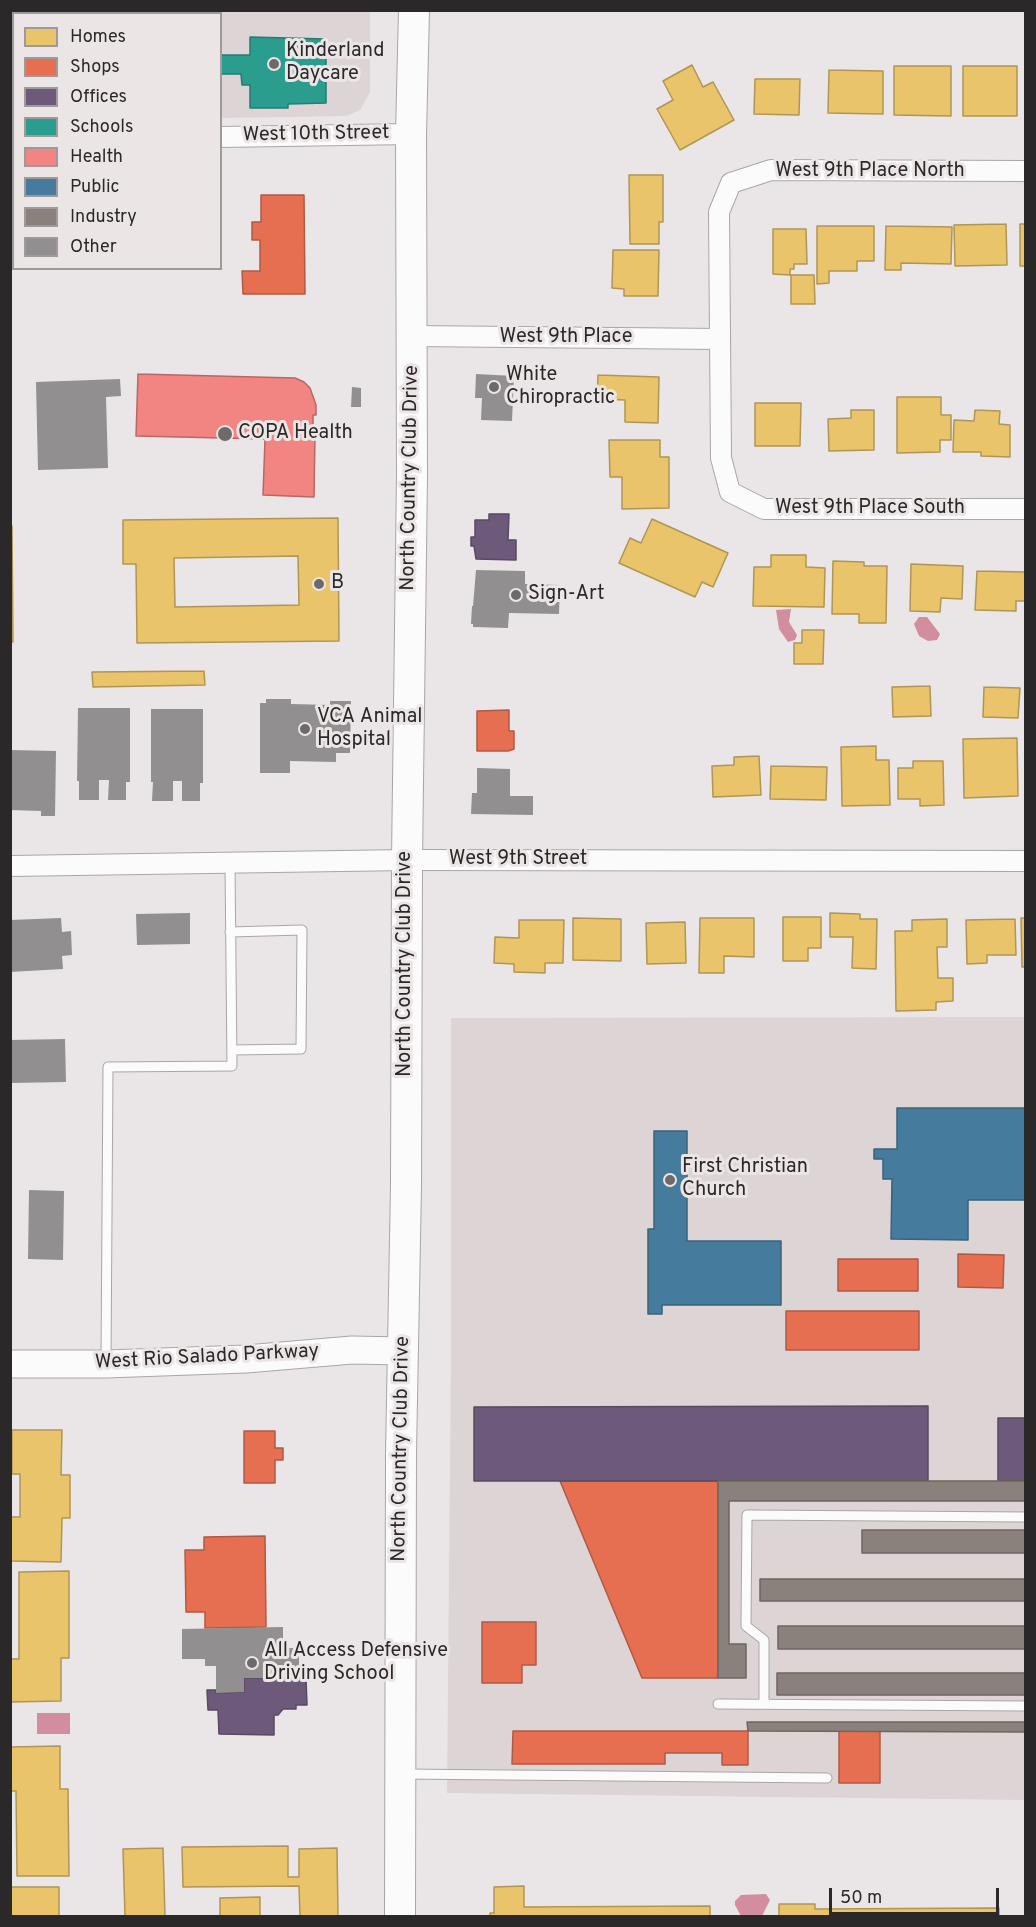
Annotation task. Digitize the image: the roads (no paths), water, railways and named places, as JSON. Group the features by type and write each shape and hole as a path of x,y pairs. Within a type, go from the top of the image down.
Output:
{"main road":[{"name":"North Country Club Drive","path":"400,1917 406,1186 406,860 412,336 411,134 414,10"},
{"name":"West Rio Salado Parkway","path":"10,1364 106,1364 246,1359 352,1350 403,1351"}],"street":[{"name":"West 10th Street","path":"222,137 411,134"},
{"name":"West 9th Place North","path":"720,339 719,212 731,183 771,170 1026,171"},
{"name":"West 9th Place","path":"412,336 720,339"},
{"name":"West 9th Place South","path":"720,339 721,458 730,492 764,509 1026,509"},
{"name":"West 9th Street","path":"10,866 406,860 1026,861"}],"lane":[{"path":"106,1364 108,1067 232,1066 230,862"},
{"path":"230,932 302,930 301,1050 232,1050"},
{"path":"764,1704 764,1640 746,1626 747,1515 1026,1517"},
{"path":"718,1704 1026,1706"},
{"path":"401,1774 827,1778"}],"place":[{"name":"Kinderland Daycare","path":"274,64"},
{"name":"White Chiropractic","path":"494,387"},
{"name":"COPA Health","path":"225,434"},
{"name":"B","path":"319,584"},
{"name":"Sign-Art","path":"516,595"},
{"name":"VCA Animal Hospital","path":"305,729"},
{"name":"First Christian Church","path":"670,1180"},
{"name":"All Access Defensive Driving School","path":"252,1663"}]}
